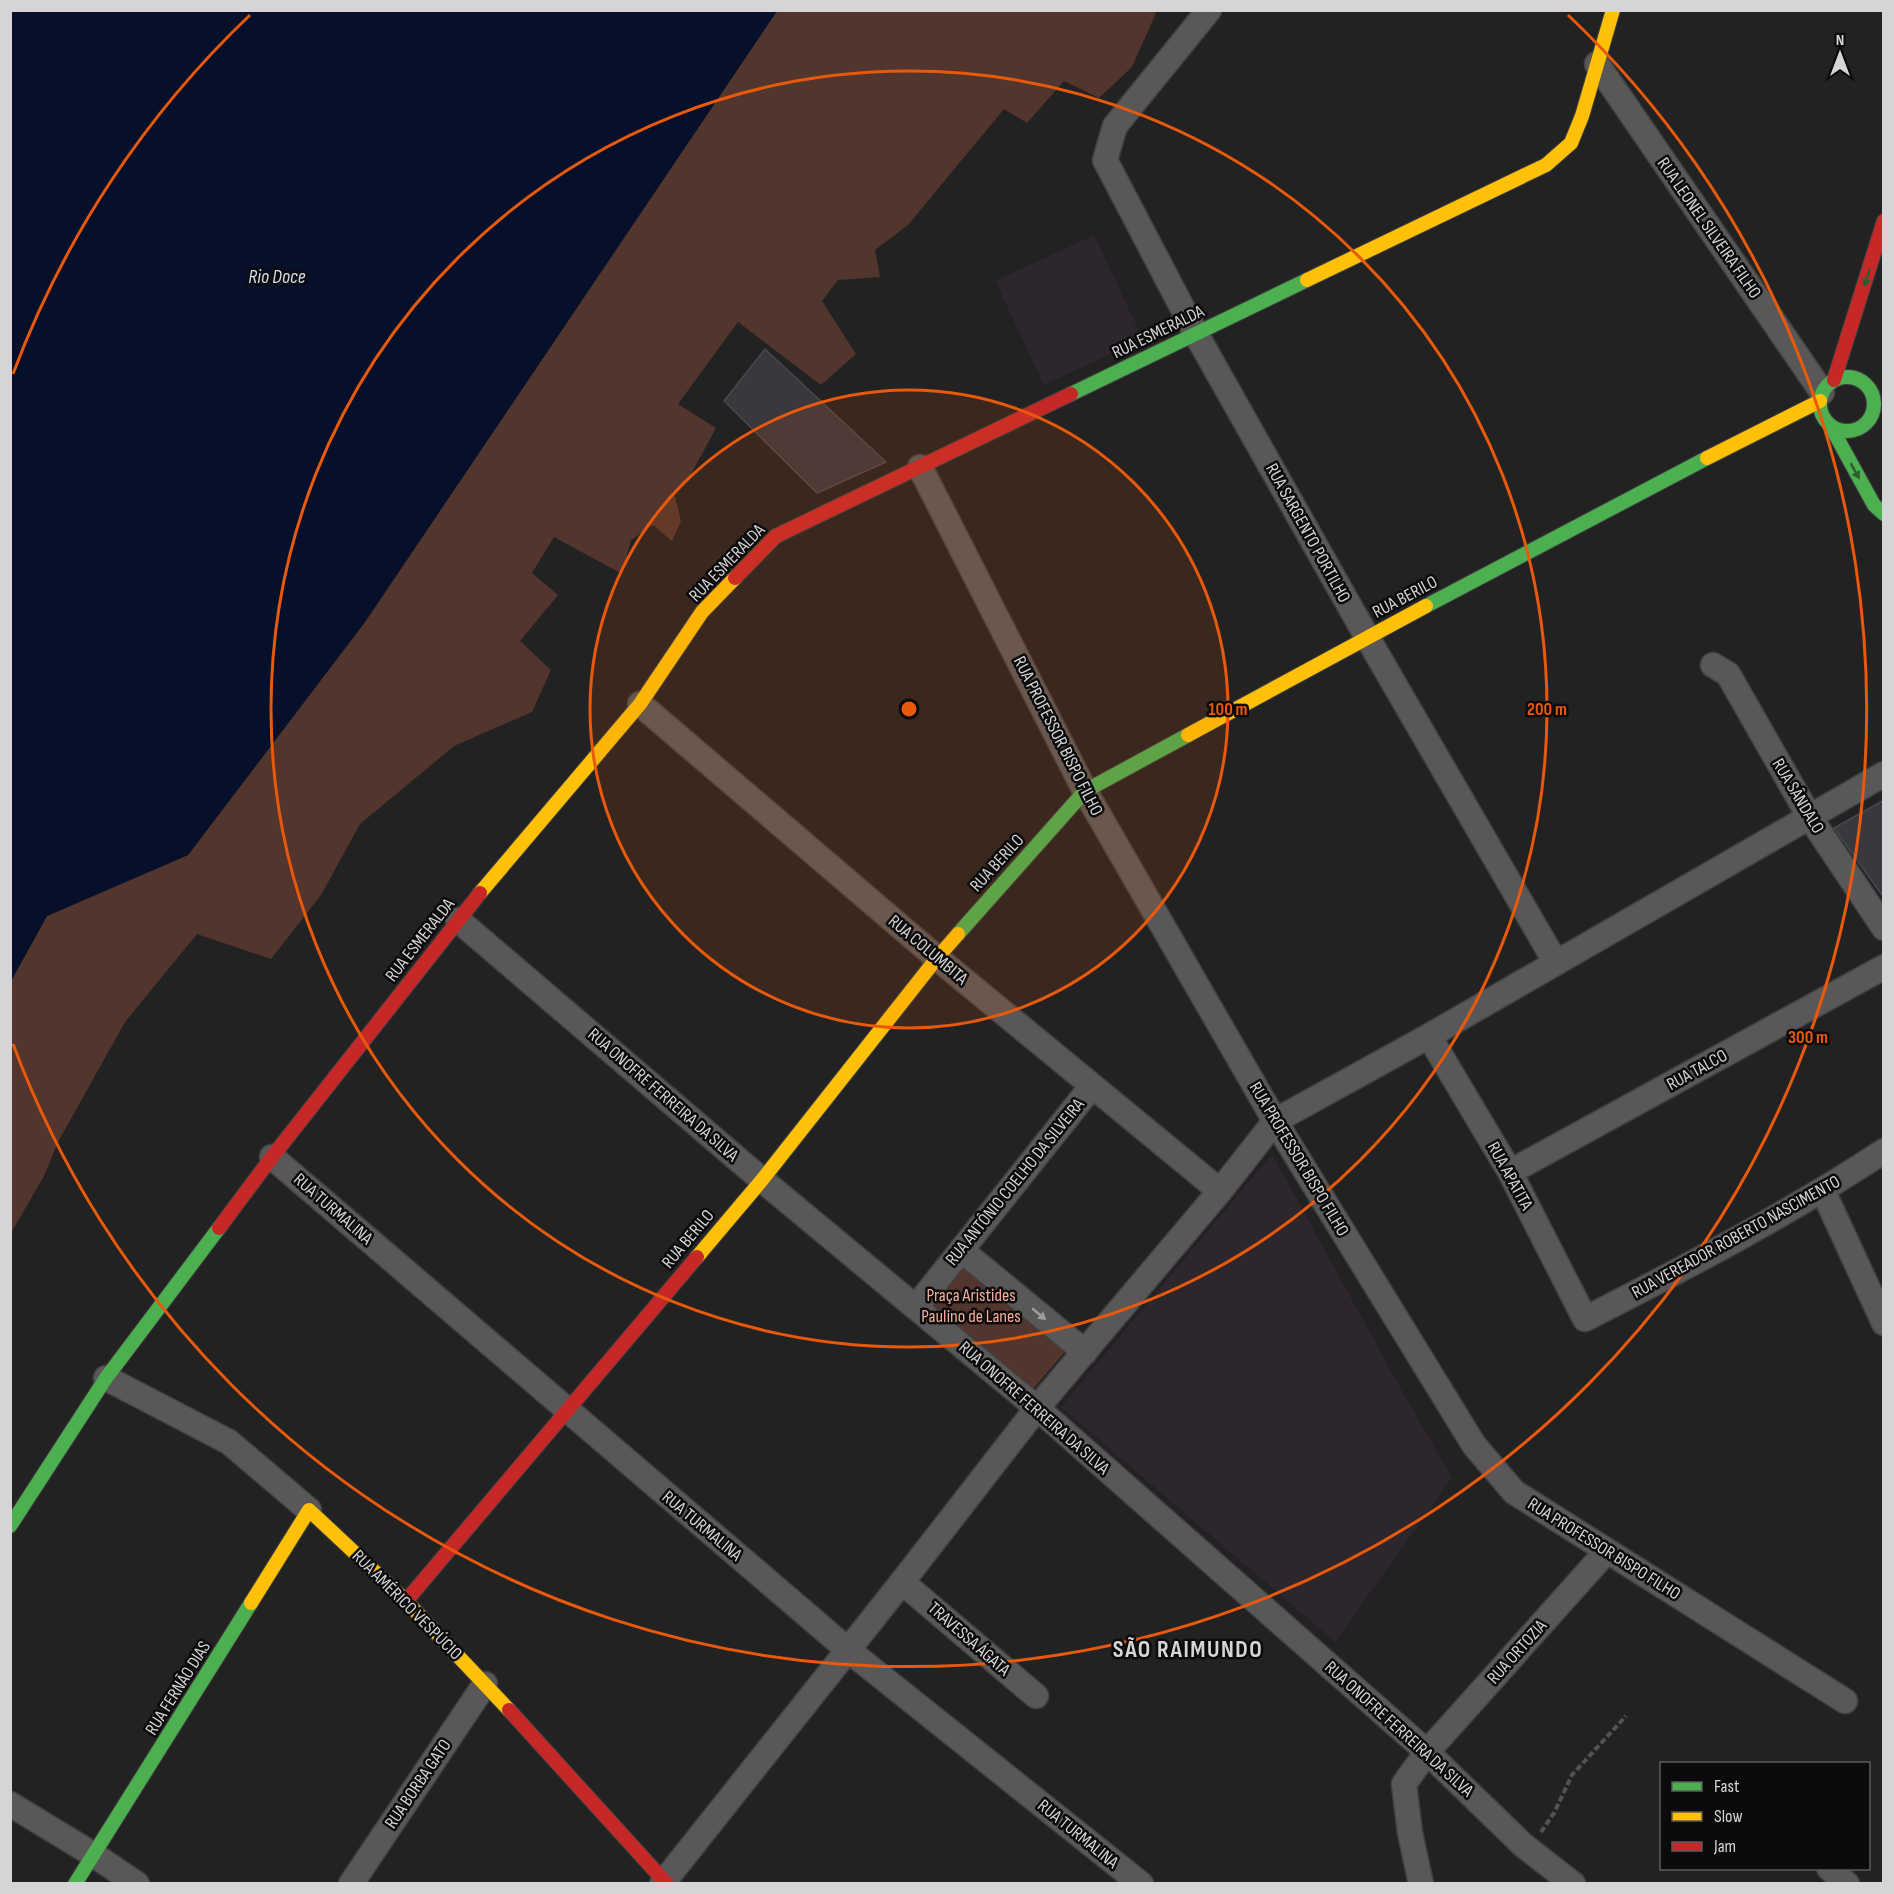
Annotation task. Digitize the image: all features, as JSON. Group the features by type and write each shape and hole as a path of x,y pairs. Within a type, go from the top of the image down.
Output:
{"street":[{"name":"RUA SARGENTO PORTILHO","path":"1209,10 1115,126 1105,160 1196,334 1367,637 1556,963"},
{"name":"RUA ESMERALDA","path":"10,1526 106,1378 272,1157 458,920 640,704 702,612 776,536 1546,165 1571,143 1582,116 1613,10"},
{"name":"RUA LEONEL SILVEIRA FILHO","path":"1597,64 1825,391"},
{"path":"1884,221 1846,346 1825,391 1820,410 1874,505 1884,514"},
{"path":"1825,391 1851,377 1859,380 1871,391 1880,425"},
{"path":"1830,425 1847,431 1864,424 1884,390"},
{"name":"RUA BERILO","path":"406,1601 762,1180 937,958 1085,792 1367,637 1787,416 1825,391"},
{"name":"RUA PROFESSOR BISPO FILHO","path":"920,466 1085,792 1275,1121 1474,1445 1514,1492 1845,1701"},
{"name":"RUA SÂNDALO","path":"1713,665 1728,674 1809,816 1884,928"},
{"name":"RUA COLUMBITA","path":"640,704 937,958 1220,1191"},
{"path":"664,1882 1037,1408 1220,1191 1275,1121 1429,1036 1884,774"},
{"name":"RUA ONOFRE FERREIRA DA SILVA","path":"458,920 762,1180 1037,1408 1427,1752 1523,1845 1573,1884"},
{"name":"RUA TALCO","path":"1510,1172 1884,967"},
{"name":"RUA APATITA","path":"1429,1036 1510,1172 1585,1319"},
{"name":"RUA ANTÔNIO COELHO DA SILVEIRA","path":"915,1307 1092,1086"},
{"name":"RUA VEREADOR ROBERTO NASCIMENTO","path":"1585,1319 1700,1260 1823,1191 1884,1151"},
{"name":"RUA TURMALINA","path":"272,1157 848,1650 1141,1884"},
{"path":"1823,1191 1884,1323"},
{"path":"961,1250 1085,1352"},
{"name":"RUA AMÉRICO VESPÚCIO","path":"106,1378 229,1442 309,1510 406,1601 485,1684 664,1882"},
{"name":"RUA FERNÃO DIAS","path":"75,1884 309,1510"},
{"name":"RUA ORTOZIA","path":"1421,1884 1410,1833 1404,1784 1427,1752 1606,1551"},
{"name":"TRAVESSA ÁGATA","path":"902,1582 1036,1696"},
{"name":"RUA BORBA GATO","path":"351,1884 485,1684"},
{"path":"10,1804 94,1855 136,1884"},
{"path":"1830,1870 1847,1884"}],"path":[{"path":"1554,1813 1572,1775 1626,1716"}],"shaded area":[{"path":"1094,235 1143,339 1044,385 995,281"},
{"path":"1272,1154 1452,1478 1335,1642 1061,1407"}],"green space":[{"path":"1151,10 1156,13 1132,67 1099,98 1064,81 1027,123 1004,109 908,225 875,250 880,277 838,280 822,301 856,354 821,385 738,322 678,404 716,428 689,478 674,493 681,521 672,541 653,525 631,540 622,574 554,537 532,573 558,595 520,641 551,670 532,712 454,746 360,824 321,895 271,959 197,934 125,1022 58,1142 44,1176 11,1233 11,981 47,916 188,855 365,622 777,11"},
{"name":"Praça Aristides Paulino de Lanes","path":"962,1255 1069,1347 1028,1395 920,1306"}],"water":[{"name":"Rio Doce","path":"11,10 777,11 365,622 188,855 47,916 11,981"}],"building":[{"path":"765,349 886,462 817,493 724,401"},
{"path":"1884,800 1884,898 1834,828"}],"traffic: fast":[{"path":"1071,394 1307,280"},
{"path":"1847,377 1857,379 1866,385 1872,394 1874,404 1872,414 1866,423 1857,429 1847,431 1837,429 1828,423 1822,414 1820,404 1822,394 1828,385 1837,379 1847,377"},
{"path":"1830,425 1874,505 1884,514"},
{"path":"1426,606 1707,458"},
{"path":"958,934 1085,791 1188,735"},
{"path":"10,1526 106,1378 219,1228"},
{"path":"75,1884 251,1603"}],"traffic: slow":[{"path":"1307,280 1546,165 1571,143 1582,116 1613,10"},
{"path":"1707,458 1820,401"},
{"path":"480,893 640,704 702,612 735,578"},
{"path":"1188,735 1426,606"},
{"path":"697,1257 762,1180 958,934"},
{"path":"251,1603 309,1510 406,1601 509,1710"}],"traffic: jam":[{"path":"1834,380 1884,221"},
{"path":"735,578 776,536 1071,394"},
{"path":"219,1228 272,1157 480,893"},
{"path":"406,1601 697,1257"},
{"path":"509,1710 667,1884"}],"district":[{"name":"SÃO RAIMUNDO","path":"1188,1649"}]}
